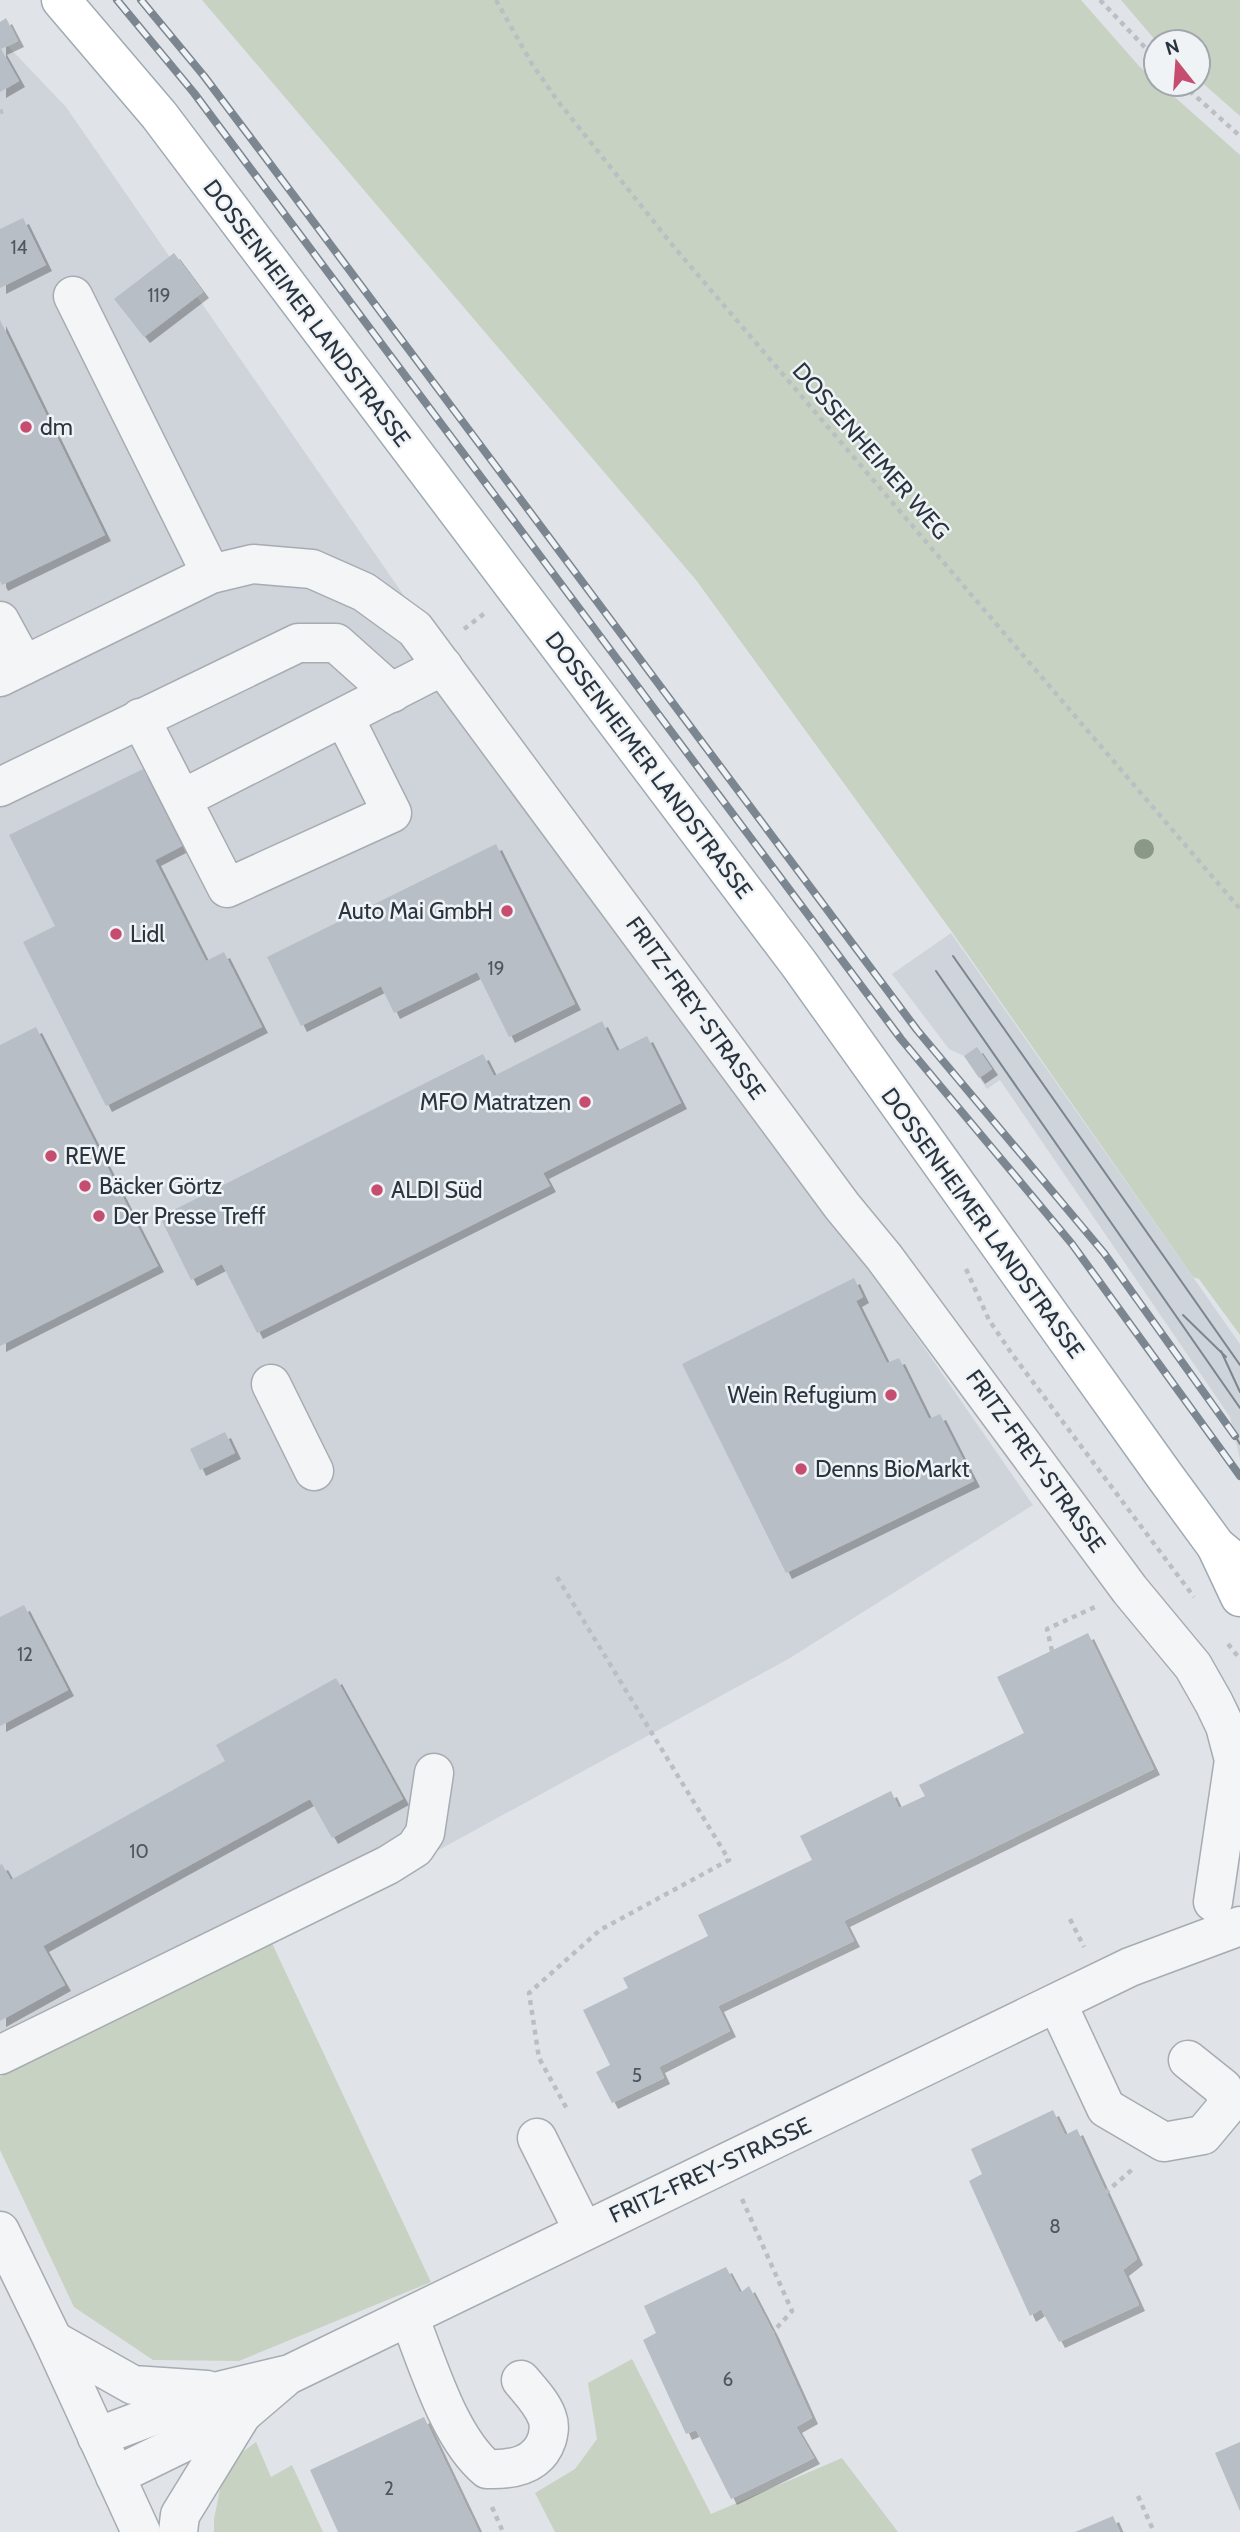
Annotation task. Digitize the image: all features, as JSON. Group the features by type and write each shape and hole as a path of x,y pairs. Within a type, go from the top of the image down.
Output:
{"main road":[{"name":"DOSSENHEIMER LANDSTRASSE","path":"61,0 159,116 799,964 1228,1556 1240,1597"}],"street":[{"path":"73,296 211,574"},
{"name":"FRITZ-FREY-STRASSE","path":"12,671 211,574 253,564 312,569 364,592 415,629 842,1206 884,1257 1043,1469 1130,1590 1193,1666 1225,1726 1237,1762 1231,1903 1130,1967 231,2402 115,2476"},
{"path":"0,621 12,671"},
{"path":"0,787 298,643 335,643 392,693"},
{"path":"182,799 443,666"},
{"path":"140,718 227,888 392,813 344,717"},
{"path":"271,1384 314,1471"},
{"path":"0,2055 388,1865 415,1847 425,1833 434,1773"},
{"path":"1057,2003 1106,2108 1164,2142 1203,2135 1228,2105 1223,2088 1188,2060"},
{"path":"537,2138 583,2230"},
{"path":"0,2231 141,2532"},
{"path":"409,2317 450,2418 466,2446 487,2469 516,2467 528,2463 543,2451 549,2431 548,2419 543,2407 521,2380"},
{"path":"53,2340 132,2385 231,2402"},
{"name":"FRITZ-FREY-STRASSE","path":"97,2437 231,2402"},
{"name":"FRITZ-FREY-STRASSE","path":"178,2532 180,2515 231,2402"}],"path":[{"name":"DOSSENHEIMER WEG","path":"496,0 532,64 557,100 674,247 1240,909"},
{"path":"1100,0 1142,44"},
{"path":"1198,98 1240,136"},
{"path":"557,1577 729,1860 600,1930 529,1993 540,2058 572,2119"},
{"path":"1052,1651 1047,1629 1130,1590"},
{"path":"726,2163 792,2311 773,2332"},
{"path":"487,2496 503,2532"},
{"path":"1138,2496 1154,2532"}],"shaded area":[{"path":"5,43 66,107 1033,1505 790,1658 404,1869 0,2070 0,46"},
{"path":"951,933 1240,1344 1240,1459 1230,1417 1000,1080 987,1089 964,1056 949,1049 892,974"}],"green space":[{"path":"202,0 1081,0 1142,69 1142,98 1176,98 1240,155 1240,1335 1199,1279 1193,1277 952,932 696,580"},
{"path":"1121,0 1240,0 1240,116 1212,91 1212,28 1145,28"},
{"path":"270,1939 431,2282 239,2361 153,2360 74,2307 0,2150 0,2077"},
{"path":"632,2359 711,2514 842,2458 898,2532 555,2532 535,2493 575,2469 597,2439 588,2383"},
{"path":"256,2442 271,2477 292,2465 323,2532 214,2532 214,2519 225,2465"}],"building":[{"path":"6,18 18,41 1,49 19,81 0,92 0,22"},
{"path":"23,218 46,265 0,288 0,229"},
{"path":"174,253 203,292 144,337 114,299"},
{"name":"dm","path":"0,320 105,535 2,585 0,581"},
{"name":"Lidl","path":"143,769 182,846 155,860 206,961 224,952 262,1027 106,1106 23,942 55,926 9,835"},
{"path":"496,844 575,1004 509,1037 477,972 394,1013 381,986 301,1026 267,957"},
{"name":"ALDI Süd","path":"602,1021 617,1051 647,1036 681,1103 543,1173 550,1186 257,1333 222,1264 191,1280 160,1217 483,1054 494,1076"},
{"name":"REWE","path":"36,1027 158,1266 0,1346 0,1045"},
{"path":"977,1047 992,1069 979,1078 964,1056"},
{"path":"854,1278 863,1297 856,1301 887,1363 899,1358 929,1419 940,1414 974,1481 786,1573 682,1364"},
{"path":"225,1432 235,1453 200,1470 190,1449"},
{"path":"24,1605 68,1690 0,1726 0,1617"},
{"path":"1088,1633 1154,1769 844,1921 854,1941 718,2006 730,2031 659,2067 664,2078 612,2103 596,2072 610,2065 583,2010 628,1988 623,1978 708,1936 698,1915 812,1860 800,1836 891,1791 899,1808 925,1796 919,1785 1024,1733 997,1677"},
{"path":"336,1678 403,1799 332,1838 310,1799 43,1946 65,1985 0,2021 0,1865 2,1864 11,1880 225,1761 216,1745"},
{"path":"1053,2110 1065,2135 1077,2129 1137,2259 1123,2270 1139,2305 1059,2342 1041,2309 1030,2316 969,2181 982,2174 971,2149"},
{"path":"726,2267 740,2293 749,2286 773,2332 812,2418 796,2427 814,2458 731,2499 696,2430 686,2434 643,2340 656,2333 644,2306"},
{"path":"424,2417 479,2532 338,2532 310,2470"},
{"path":"1240,2442 1240,2511 1215,2453"},
{"path":"1113,2516 1120,2532 1075,2532"}],"tram line":[{"path":"953,956 1240,1365"},
{"path":"936,971 1240,1408"},
{"path":"1183,1315 1226,1357"},
{"path":"1221,1351 1240,1392"},
{"path":"1235,1436 1240,1444"}],"railway":[{"path":"117,0 194,93 901,1039 1072,1244 1240,1476"},
{"path":"141,0 253,141 917,1030 1104,1253 1235,1436"}],"place":[{"name":"dm","path":"26,427"},
{"name":"Auto Mai GmbH","path":"507,911"},
{"name":"Lidl","path":"116,934"},
{"name":"MFO Matratzen","path":"585,1102"},
{"name":"REWE","path":"51,1156"},
{"name":"Bäcker Görtz","path":"85,1186"},
{"name":"ALDI Süd","path":"377,1190"},
{"name":"Der Presse Treff","path":"99,1216"},
{"name":"Wein Refugium","path":"891,1395"},
{"name":"Denns BioMarkt","path":"801,1469"}]}
